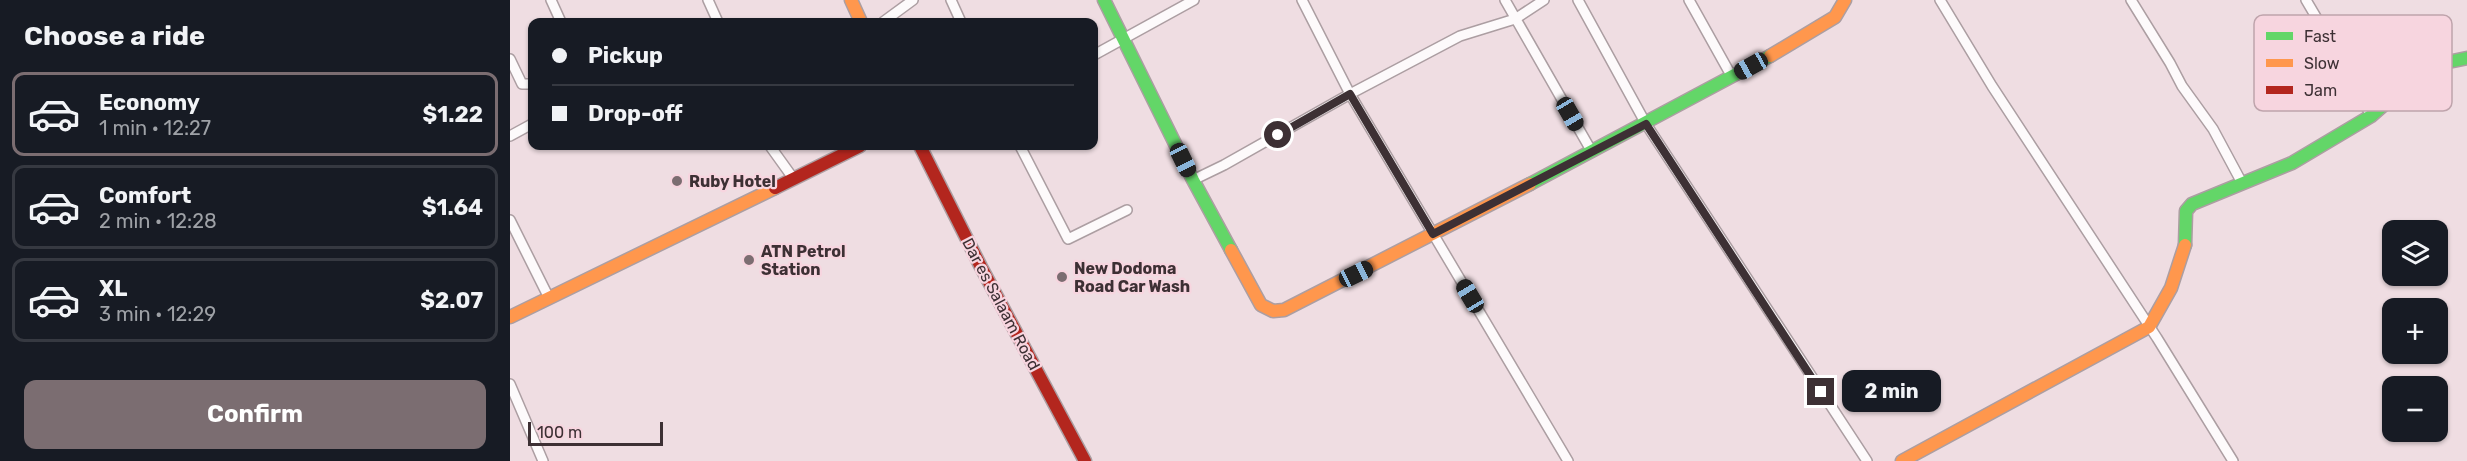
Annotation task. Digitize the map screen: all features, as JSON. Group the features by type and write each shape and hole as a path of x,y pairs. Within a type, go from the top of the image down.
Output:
{"main road":[{"path":"851,0 859,18"},
{"path":"1104,0 1193,180 1261,305 1269,311 1278,312 1293,307 1593,152 1791,45 1835,18 1845,0"},
{"path":"2452,61 2467,58"},
{"path":"1902,461 2148,327 2161,311 2184,249 2187,208 2197,201 2292,163 2377,111"},
{"path":"510,317 852,150"},
{"name":"Dar es Salaam Road","path":"922,150 1085,461"}],"street":[{"path":"551,0 559,18"},
{"path":"708,0 716,18"},
{"path":"951,0 958,18"},
{"path":"1098,54 1194,0"},
{"path":"1302,0 1350,94 1568,461"},
{"path":"1505,0 1593,152"},
{"path":"1193,180 1460,36 1515,19 1544,0"},
{"path":"1578,0 1646,124 1867,461"},
{"path":"1689,0 1732,77"},
{"path":"1940,0 1992,86 2233,461"},
{"path":"2131,0 2182,86 2213,129 2242,183"},
{"path":"2306,0 2315,15"},
{"path":"888,18 908,1"},
{"path":"510,59 522,84 528,84"},
{"path":"2368,111 2371,116"},
{"path":"510,136 528,126"},
{"path":"773,150 793,178"},
{"path":"1022,150 1068,239 1126,210"},
{"path":"510,220 549,298"},
{"path":"510,384 543,461"}],"traffic: fast":[{"path":"1104,0 1193,180 1231,250"},
{"path":"1530,184 1770,56"},
{"path":"2452,61 2467,58"},
{"path":"2185,245 2186,211 2192,204 2292,163 2377,111"}],"traffic: slow":[{"path":"851,0 859,18"},
{"path":"1770,56 1835,17 1845,0"},
{"path":"1231,250 1261,305 1273,311 1284,310 1530,184"},
{"path":"510,317 775,188"},
{"path":"1902,461 2149,327 2171,288 2185,245"}],"traffic: jam":[{"path":"775,188 852,150"},
{"path":"922,150 981,267 1085,461"}],"place":[{"name":"Ruby Hotel","path":"677,181"},
{"name":"ATN Petrol Station","path":"749,260"},
{"name":"New Dodoma Road Car Wash","path":"1062,277"}],"route":[{"path":"1278,135 1350,94 1433,234 1646,124 1821,392"}]}
